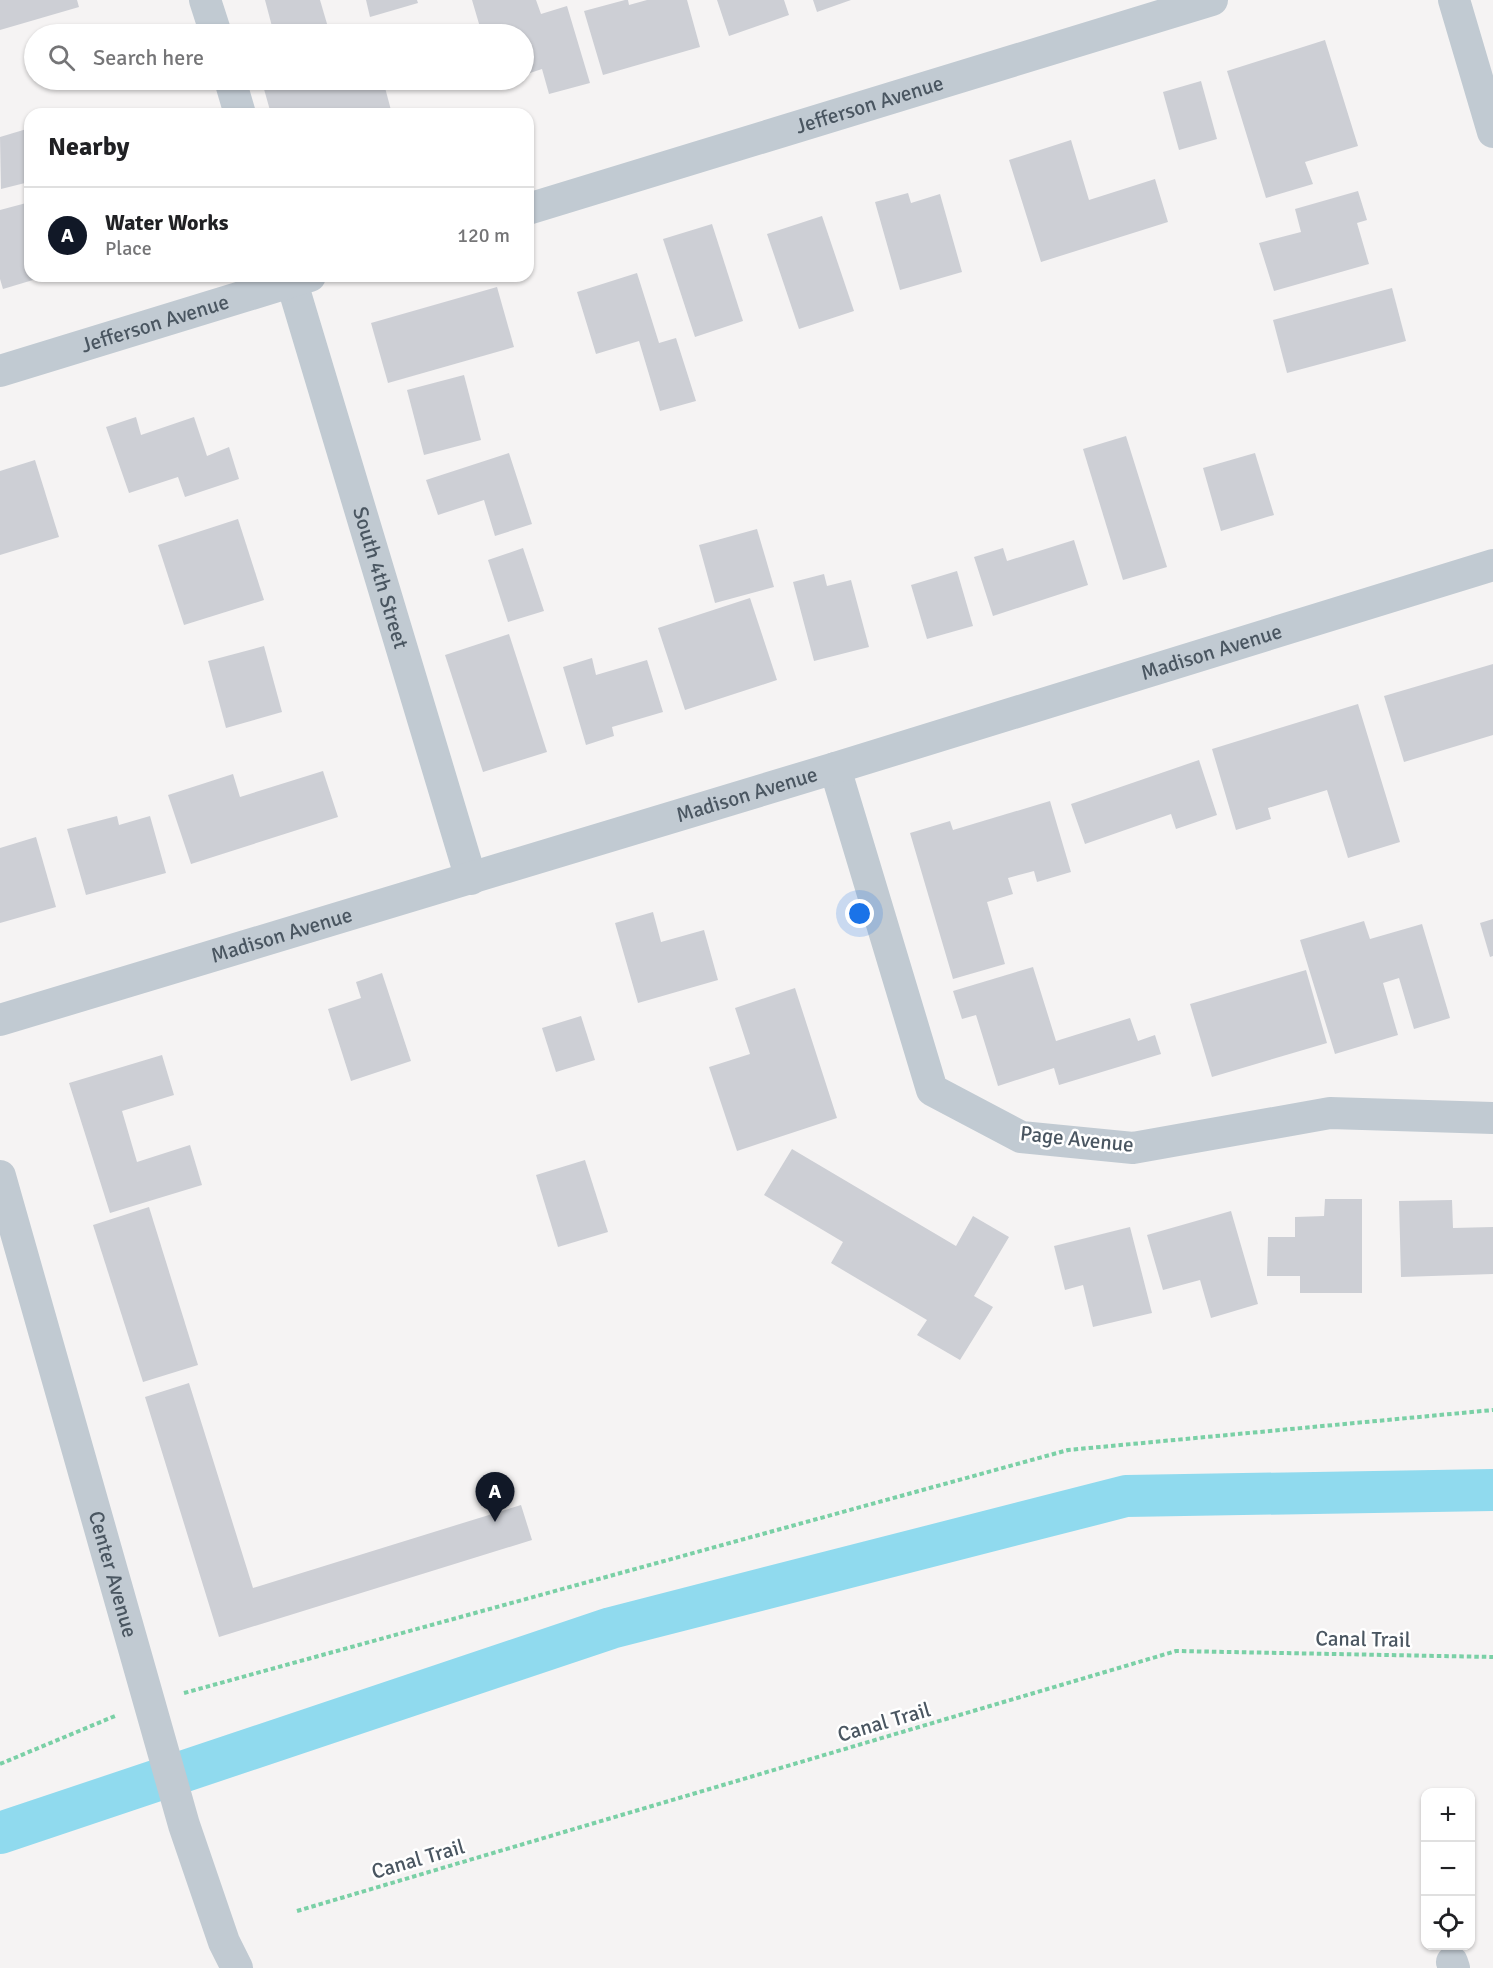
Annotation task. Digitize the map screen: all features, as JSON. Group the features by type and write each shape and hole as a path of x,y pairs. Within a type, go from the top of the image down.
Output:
{"street":[{"path":"205,0 213,24"},
{"name":"Jefferson Avenue","path":"534,208 1212,0"},
{"path":"1454,0 1493,132"},
{"path":"233,90 238,108"},
{"name":"Jefferson Avenue","path":"0,371 285,282"},
{"name":"South 4th Street","path":"299,282 471,879"},
{"name":"Madison Avenue","path":"0,1020 835,768 1493,564"},
{"name":"Page Avenue","path":"835,768 932,1090 1021,1137 1133,1148 1330,1113 1493,1118"},
{"name":"Center Avenue","path":"0,1176 184,1824 224,1942 237,1968"}],"path":[{"path":"0,1764 148,1703 1068,1449 1493,1410"},
{"name":"Canal Trail","path":"297,1911 1176,1651 1493,1657"}],"building":[{"path":"0,0 77,0 79,7 0,30"},
{"path":"265,0 320,0 327,24 271,24"},
{"path":"366,0 417,0 418,3 370,17"},
{"path":"472,0 536,0 541,14 567,6 590,83 549,94 542,69 534,72 534,24 479,24"},
{"path":"628,0 629,5 647,0 687,0 700,47 603,75 584,11"},
{"path":"717,0 784,0 789,15 729,36"},
{"path":"813,0 851,0 817,12"},
{"path":"1325,40 1358,146 1305,162 1313,184 1266,198 1227,71"},
{"path":"1201,81 1217,139 1179,150 1163,92"},
{"path":"264,90 386,90 390,108 269,108"},
{"path":"24,130 24,183 1,189 0,137"},
{"path":"1071,140 1089,200 1155,179 1168,222 1041,262 1009,160"},
{"path":"1358,191 1367,220 1357,223 1369,264 1274,291 1259,243 1301,232 1295,209"},
{"path":"908,193 911,203 940,194 962,272 900,290 875,202"},
{"path":"24,204 24,282 26,282 3,289 0,279 0,210"},
{"path":"822,216 854,311 799,329 767,234"},
{"path":"712,224 743,321 695,337 663,239"},
{"path":"637,273 659,343 676,338 696,401 660,411 639,341 596,354 577,292"},
{"path":"497,287 514,347 388,383 371,323"},
{"path":"1392,288 1406,341 1287,373 1273,320"},
{"path":"464,375 481,440 424,455 407,390"},
{"path":"136,417 141,435 194,417 207,456 229,447 239,479 185,497 178,477 129,493 106,427"},
{"path":"1126,436 1167,567 1123,580 1083,449"},
{"path":"509,453 532,524 495,536 484,500 438,515 426,480"},
{"path":"1255,453 1274,515 1221,531 1203,468"},
{"path":"35,460 59,537 0,555 0,471"},
{"path":"238,519 264,600 184,625 158,545"},
{"path":"757,529 774,587 715,603 699,545"},
{"path":"1074,540 1088,585 993,616 974,557 1003,548 1007,561"},
{"path":"523,548 544,611 508,622 488,560"},
{"path":"957,571 973,626 927,639 911,585"},
{"path":"824,574 827,586 851,580 869,647 814,661 793,582"},
{"path":"750,598 777,680 685,710 658,628"},
{"path":"509,634 547,752 483,772 445,655"},
{"path":"264,646 282,712 226,728 208,661"},
{"path":"592,658 596,675 647,660 663,712 612,727 614,736 586,745 563,667"},
{"path":"1493,664 1493,735 1404,762 1384,696"},
{"path":"1358,704 1400,842 1348,858 1327,790 1268,808 1271,819 1236,830 1212,749"},
{"path":"1199,760 1217,815 1176,829 1171,814 1085,844 1071,804"},
{"path":"323,771 338,817 191,864 168,795 233,774 240,797"},
{"path":"1050,801 1071,872 1037,882 1034,871 1008,878 1013,894 987,902 1005,964 953,979 910,833 950,821 953,830"},
{"path":"117,816 119,825 150,816 166,873 86,895 67,829"},
{"path":"36,837 56,907 0,923 0,848"},
{"path":"653,912 661,942 704,930 718,980 638,1003 615,923"},
{"path":"1493,919 1493,956 1490,957 1480,923"},
{"path":"1364,921 1370,939 1422,924 1450,1018 1414,1029 1399,978 1383,983 1398,1035 1335,1054 1300,940"},
{"path":"1033,967 1056,1041 1130,1018 1138,1041 1155,1035 1161,1054 1059,1085 1054,1068 998,1086 976,1015 962,1019 953,991"},
{"path":"1306,970 1327,1043 1212,1077 1190,1004"},
{"path":"382,973 411,1061 351,1081 328,1009 361,998 356,982"},
{"path":"795,988 837,1118 737,1151 709,1067 750,1054 735,1008"},
{"path":"581,1016 595,1060 556,1072 542,1028"},
{"path":"162,1055 174,1095 122,1111 137,1162 190,1145 202,1185 110,1213 69,1083"},
{"path":"792,1149 956,1246 973,1216 1009,1237 974,1296 993,1307 960,1360 917,1335 927,1320 831,1263 843,1242 764,1195"},
{"path":"585,1160 608,1232 558,1247 536,1175"},
{"path":"1325,1199 1362,1199 1362,1293 1300,1293 1300,1276 1267,1276 1268,1237 1295,1237 1295,1217 1324,1216"},
{"path":"1452,1200 1453,1228 1493,1227 1493,1274 1401,1277 1399,1201"},
{"path":"149,1207 198,1365 143,1382 93,1225"},
{"path":"1231,1211 1258,1304 1211,1318 1200,1280 1163,1290 1147,1235"},
{"path":"1130,1227 1152,1313 1093,1327 1083,1285 1065,1290 1054,1246"},
{"path":"189,1383 253,1588 521,1505 532,1540 219,1637 145,1397"}],"waterway":[{"path":"0,1833 611,1628 1126,1496 1493,1490"}],"place":[{"name":"Water Works","path":"495,1522"}]}
